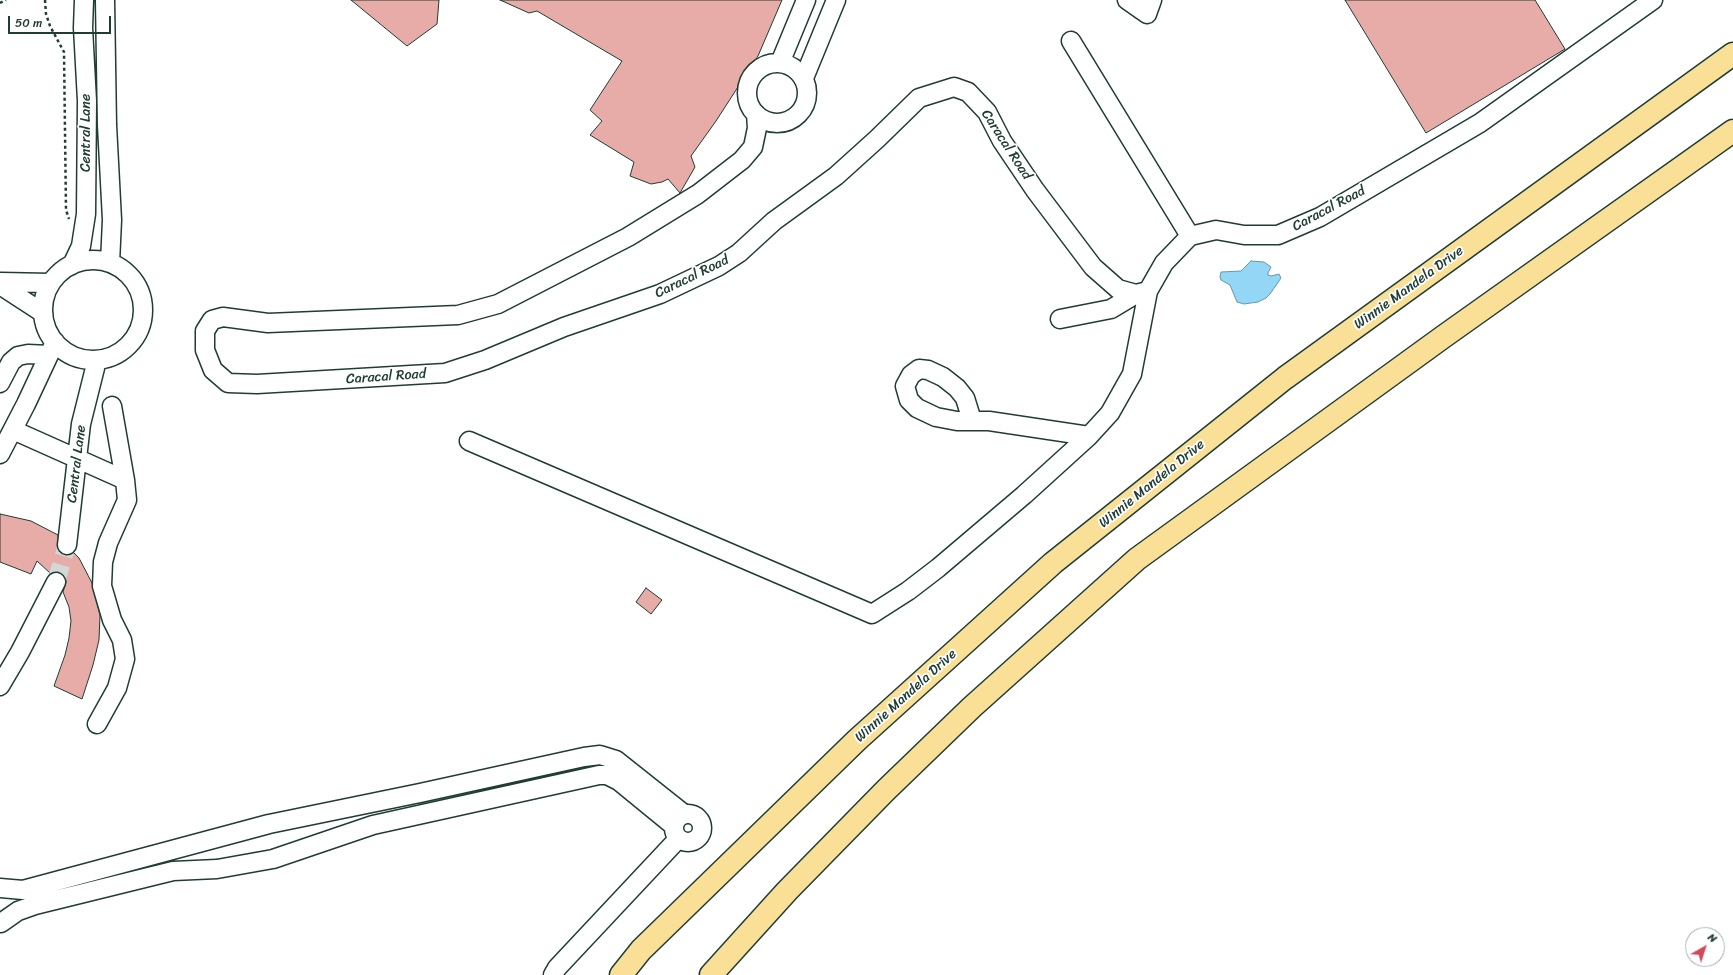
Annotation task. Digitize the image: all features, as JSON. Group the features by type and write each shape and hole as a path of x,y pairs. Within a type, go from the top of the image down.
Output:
{"main road":[{"name":"Winnie Mandela Drive","path":"621,975 647,944 857,740 1053,563 1285,378 1733,54"},
{"path":"711,975 787,891 886,790 972,707 1137,559 1449,333 1733,131"}],"street":[{"name":"Central Lane","path":"72,265 82,242 86,214 87,101 83,28 84,0"},
{"name":"Central Lane","path":"105,0 107,125 112,220 110,263"},
{"path":"780,63 806,0"},
{"path":"804,78 836,0"},
{"path":"1128,0 1147,14 1152,0"},
{"name":"Caracal Road","path":"1190,236 1216,230 1244,235 1278,235 1320,217 1480,123 1653,0"},
{"path":"1060,319 1112,309 1142,293 1164,263 1190,236 1071,40"},
{"path":"780,63 794,68 804,78 808,91 806,104 798,116 786,122 773,123 761,119 751,109 747,96 749,83 756,72 767,65 780,63"},
{"name":"Caracal Road","path":"756,114 757,128 753,147 742,160 698,194 628,236 498,304 458,315 268,323 223,317 212,320 205,331 205,350 213,370 228,383 258,384 445,373 485,360 564,327 660,294 720,266 739,253 774,221 836,176 919,98 954,87 968,92 987,112 1002,141 1035,190 1093,268 1118,289 1142,293"},
{"name":"Central Lane","path":"91,260 110,263 122,270 131,279 138,290 142,303 142,317 139,330 132,341 122,351 110,357 98,360 82,359 52,349 43,313 44,297 51,283 64,269 72,265 91,260"},
{"path":"0,283 51,283"},
{"path":"0,283 43,313"},
{"path":"469,441 872,614 908,591 938,568 1024,495 1089,436 1110,413 1132,374 1142,293"},
{"path":"0,383 11,362 18,356 52,349"},
{"path":"52,349 5,442 77,459 125,480"},
{"name":"Central Lane","path":"67,545 81,424 98,360"},
{"path":"97,724 117,688 125,659 123,644 112,620 102,586 103,562 108,543 127,500 112,406"},
{"path":"970,421 989,421 1089,436"},
{"path":"0,686 20,652 56,582"},
{"path":"0,888 23,890 268,824 420,793 584,757 600,756 616,760 678,826"},
{"path":"0,921 35,905 173,871 217,869 273,859 373,825 599,775 607,775 619,781 678,826"},
{"path":"553,975 678,826"},
{"path":"127,862 133,865 136,869 136,874 132,881"}],"path":[{"path":"0,3 6,0"},
{"path":"45,0 46,14 50,26 64,52 66,210 72,231 82,242"}],"water":[{"path":"1251,261 1264,262 1271,267 1268,275 1271,276 1279,274 1281,278 1266,298 1258,302 1244,304 1237,302 1230,285 1221,280 1220,277 1221,272 1241,271"}],"building":[{"path":"351,0 439,0 437,24 407,46"},
{"path":"500,0 782,0 758,56 716,121 691,156 695,167 680,193 668,179 651,184 630,176 634,162 590,135 602,121 590,110 622,61 537,11 529,13"},
{"path":"1345,0 1535,0 1565,49 1426,133"},
{"path":"0,514 31,521 58,535 58,550 65,555 74,553 79,558 92,583 100,615 99,640 82,699 54,686 65,655 71,621 69,607 63,592 66,582 65,577 60,573 50,573 37,561 31,574 0,562"},
{"path":"646,588 662,600 651,614 636,602"}],"tunnel":[{"path":"56,582 67,545"}]}
